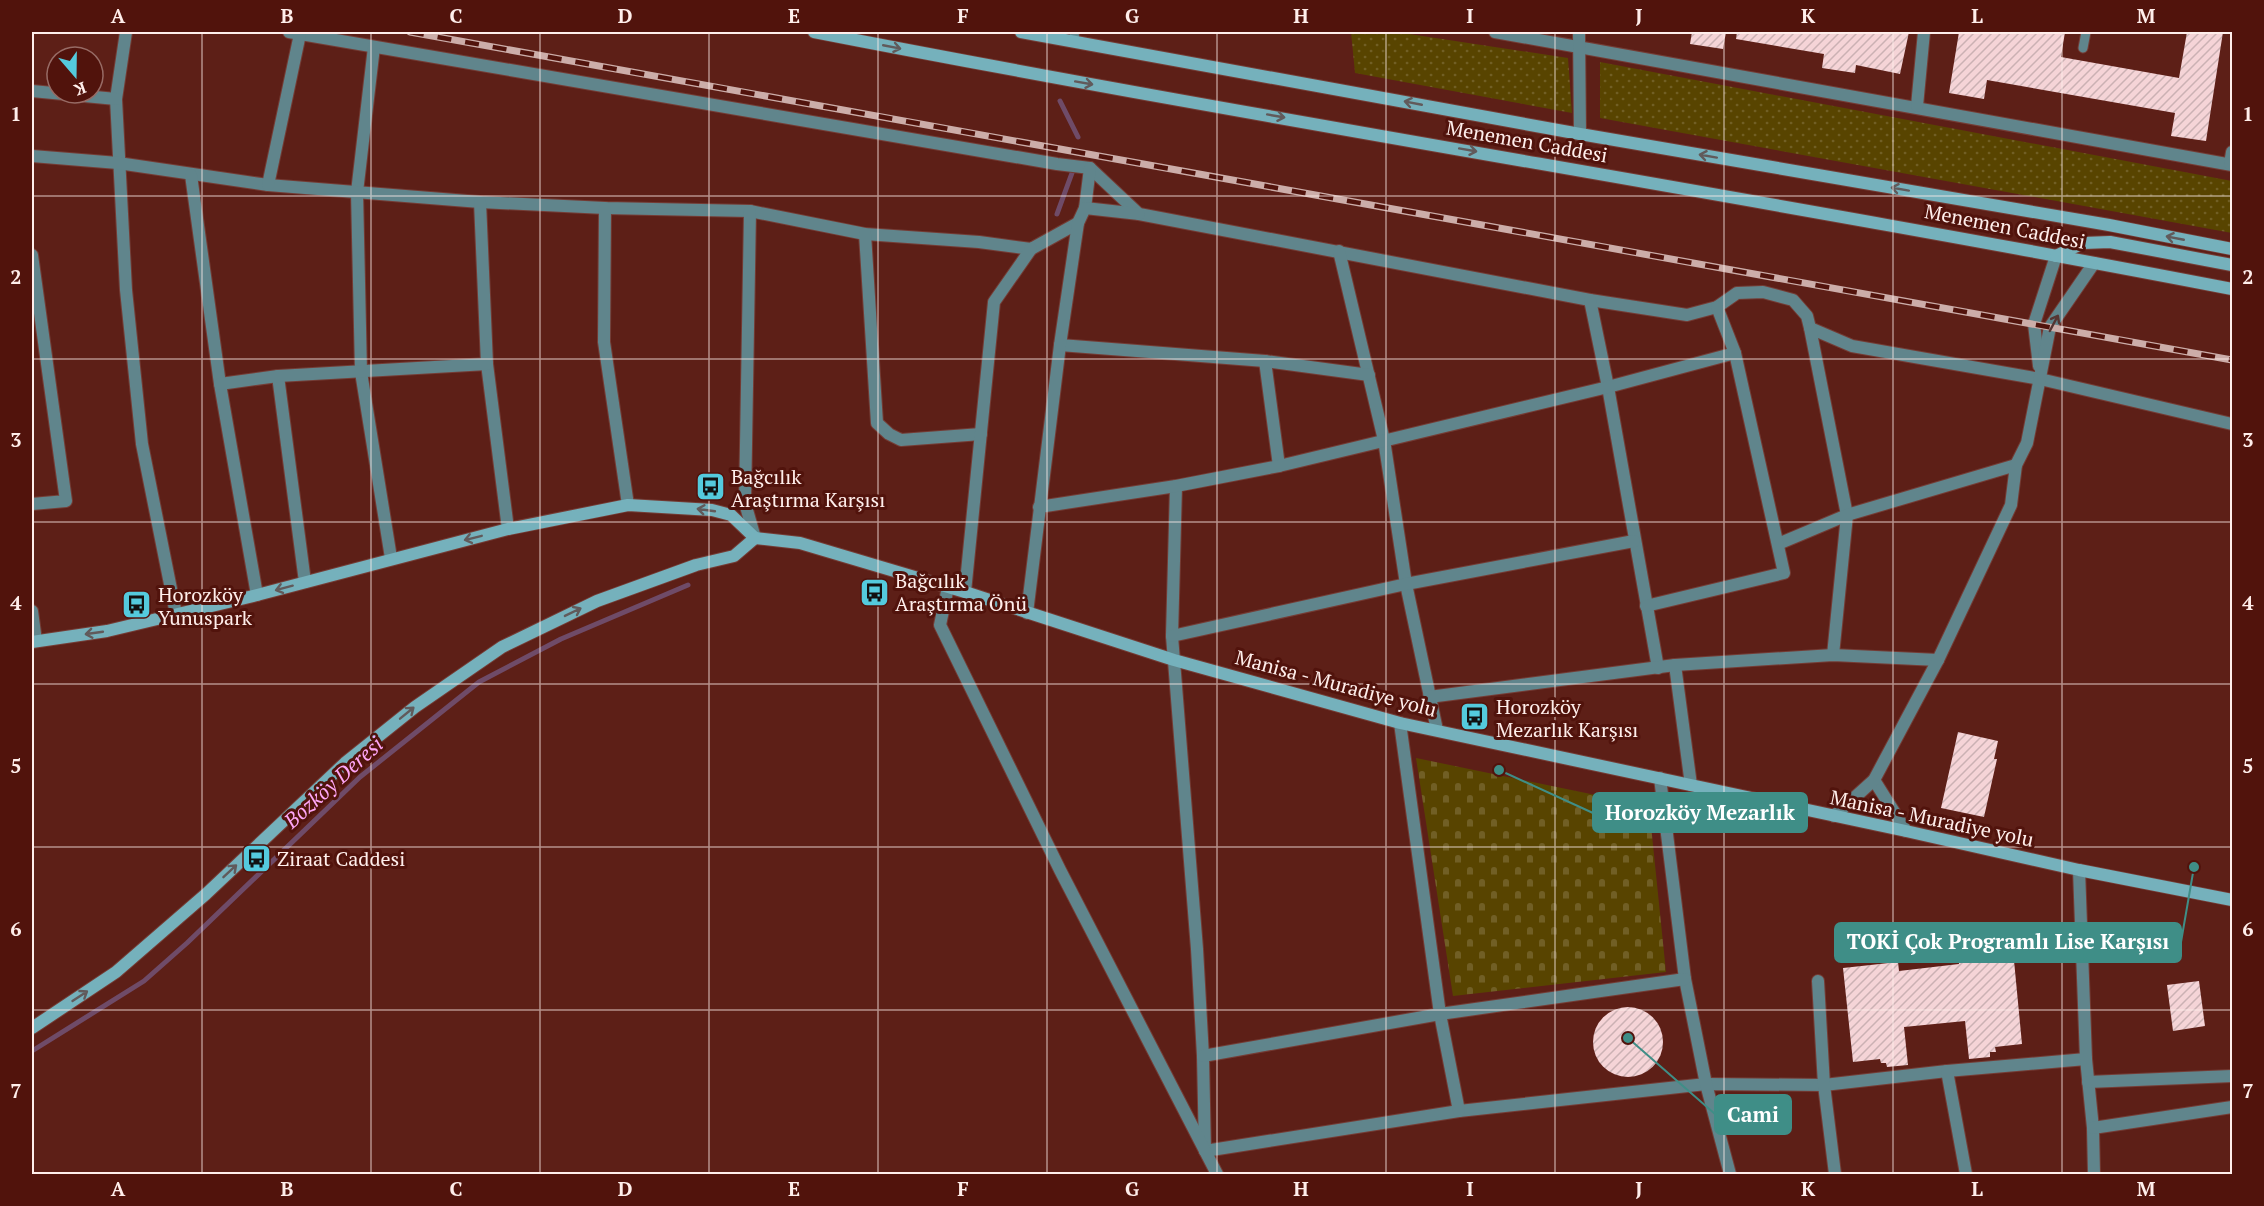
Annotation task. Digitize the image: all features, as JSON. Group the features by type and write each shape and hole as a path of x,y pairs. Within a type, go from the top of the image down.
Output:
{"main road":[{"name":"Menemen Caddesi","path":"814,32 991,66 1903,227 2232,290"},
{"name":"Menemen Caddesi","path":"1021,32 1075,36 1580,134 2109,225 2232,249"},
{"path":"2056,256 2083,243 2110,242 2232,265"},
{"path":"32,1028 116,972 206,894 345,763 415,707 502,647 597,601 696,565 734,556 755,538 731,515 712,510 628,505 508,529 257,595 107,631 34,642"},
{"name":"Manisa - Muradiye yolu","path":"755,538 800,543 965,592 1174,660 1400,723 2079,870 2232,900"}],"street":[{"path":"126,32 116,99 126,290 142,444 176,614"},
{"path":"1496,32 2232,160"},
{"path":"1579,32 1580,134"},
{"path":"1917,106 1924,32"},
{"path":"268,185 295,33 1090,168 1139,214"},
{"path":"374,47 357,192 361,372 391,558"},
{"path":"32,91 116,99"},
{"path":"32,156 118,164 268,185 480,202 605,208 750,211 865,234 979,242 1031,249"},
{"path":"1027,613 1060,345 1078,223 1085,208 1090,168"},
{"path":"191,175 220,384 257,595"},
{"path":"480,202 487,364 508,529"},
{"path":"605,208 604,342 628,505"},
{"path":"1085,208 1139,214 1590,300 1687,315 1717,307 1737,293 1762,292 1793,300 1807,316 1847,515 1833,655"},
{"path":"750,211 745,503 755,538"},
{"path":"965,592 994,302 1031,249 1078,223"},
{"path":"865,234 877,423 889,434 901,440 981,434"},
{"path":"1339,251 1384,440 1406,584 1437,730"},
{"path":"32,255 66,501 32,504"},
{"path":"2040,379 2034,324 2056,256"},
{"path":"1834,816 1874,780 1938,660 2010,505 2016,465 2027,443 2050,327 2094,262"},
{"path":"1590,300 1608,387 1658,668"},
{"path":"1646,606 1784,573 1735,353 1717,307"},
{"path":"1810,328 1852,346 2040,379 2232,424"},
{"path":"1060,345 1265,361 1369,375"},
{"path":"1040,507 1176,486 1279,466 1608,387 1735,353"},
{"path":"1265,361 1279,466"},
{"path":"220,384 278,376 487,364"},
{"path":"278,376 305,582"},
{"path":"1778,544 1847,515 2016,465"},
{"path":"1176,486 1172,636 1203,1056 1205,1151"},
{"path":"1172,636 1406,584 1634,541"},
{"path":"948,587 940,625 1060,870 1216,1174"},
{"path":"32,611 34,642"},
{"path":"1429,696 1675,665 1833,655 1938,660"},
{"path":"1675,665 1692,785"},
{"path":"1400,723 1440,1014 1459,1111"},
{"path":"1660,778 1686,979 1706,1084 1730,1174"},
{"path":"1874,780 1906,831"},
{"path":"2079,870 2086,1059 2093,1128 2094,1174"},
{"path":"1203,1056 1440,1014 1686,979"},
{"path":"1818,981 1824,1085 1835,1174"},
{"path":"1205,1151 1459,1111 1706,1084 1824,1085 2086,1059"},
{"path":"1947,1071 1966,1174"},
{"path":"2088,1082 2232,1076"},
{"path":"2093,1128 2232,1107"}],"lane":[{"path":"2083,48 2086,32"}],"green space":[{"path":"1351,32 1396,32 1568,58 1572,113 1355,73"},
{"path":"1600,62 2232,181 2232,233 1600,118"},
{"path":"1416,758 1649,806 1666,972 1453,996"}],"building":[{"path":"1692,32 1726,32 1723,49 1690,44"},
{"path":"1737,32 1909,32 1900,74 1856,65 1855,73 1822,68 1824,54 1736,39"},
{"path":"1959,32 2065,32 2061,57 2179,78 2187,32 2223,32 2206,141 2171,136 2175,113 1987,80 1984,99 1949,93"},
{"path":"1958,732 1998,741 1994,759 1997,759 1984,817 1941,808"},
{"path":"2013,950 2022,1044 1995,1047 1996,1052 1990,1052 1990,1057 1969,1059 1965,1021 1904,1027 1908,1065 1887,1067 1886,1063 1881,1063 1880,1059 1853,1062 1843,968 1898,962 1899,971 1959,964 1958,956"},
{"path":"2199,981 2205,1026 2173,1031 2167,985"},
{"path":"1628,1007 1641,1010 1653,1017 1660,1029 1663,1042 1660,1055 1653,1067 1641,1074 1628,1077 1615,1074 1603,1067 1596,1055 1593,1042 1596,1029 1603,1017 1615,1010"}],"waterway":[{"name":"Bozköy Deresi","path":"1060,101 1078,137"},
{"name":"Bozköy Deresi","path":"1057,214 1072,173"},
{"name":"Bozköy Deresi","path":"32,1051 144,981 187,943 360,777 479,682 561,639 688,585"}],"railway":[{"path":"410,32 2232,360"}],"place":[{"name":"Bağcılık Araştırma Karşısı","path":"710,487"},
{"name":"Bağcılık Araştırma Önü","path":"874,592"},
{"name":"Horozköy Yunuspark","path":"137,605"},
{"name":"Horozköy Mezarlık Karşısı","path":"1475,717"},
{"name":"Horozköy Mezarlık","path":"1499,770"},
{"name":"Ziraat Caddesi","path":"256,858"},
{"name":"TOKİ Çok Programlı Lise Karşısı","path":"2194,867"},
{"name":"Cami","path":"1628,1038"}]}
